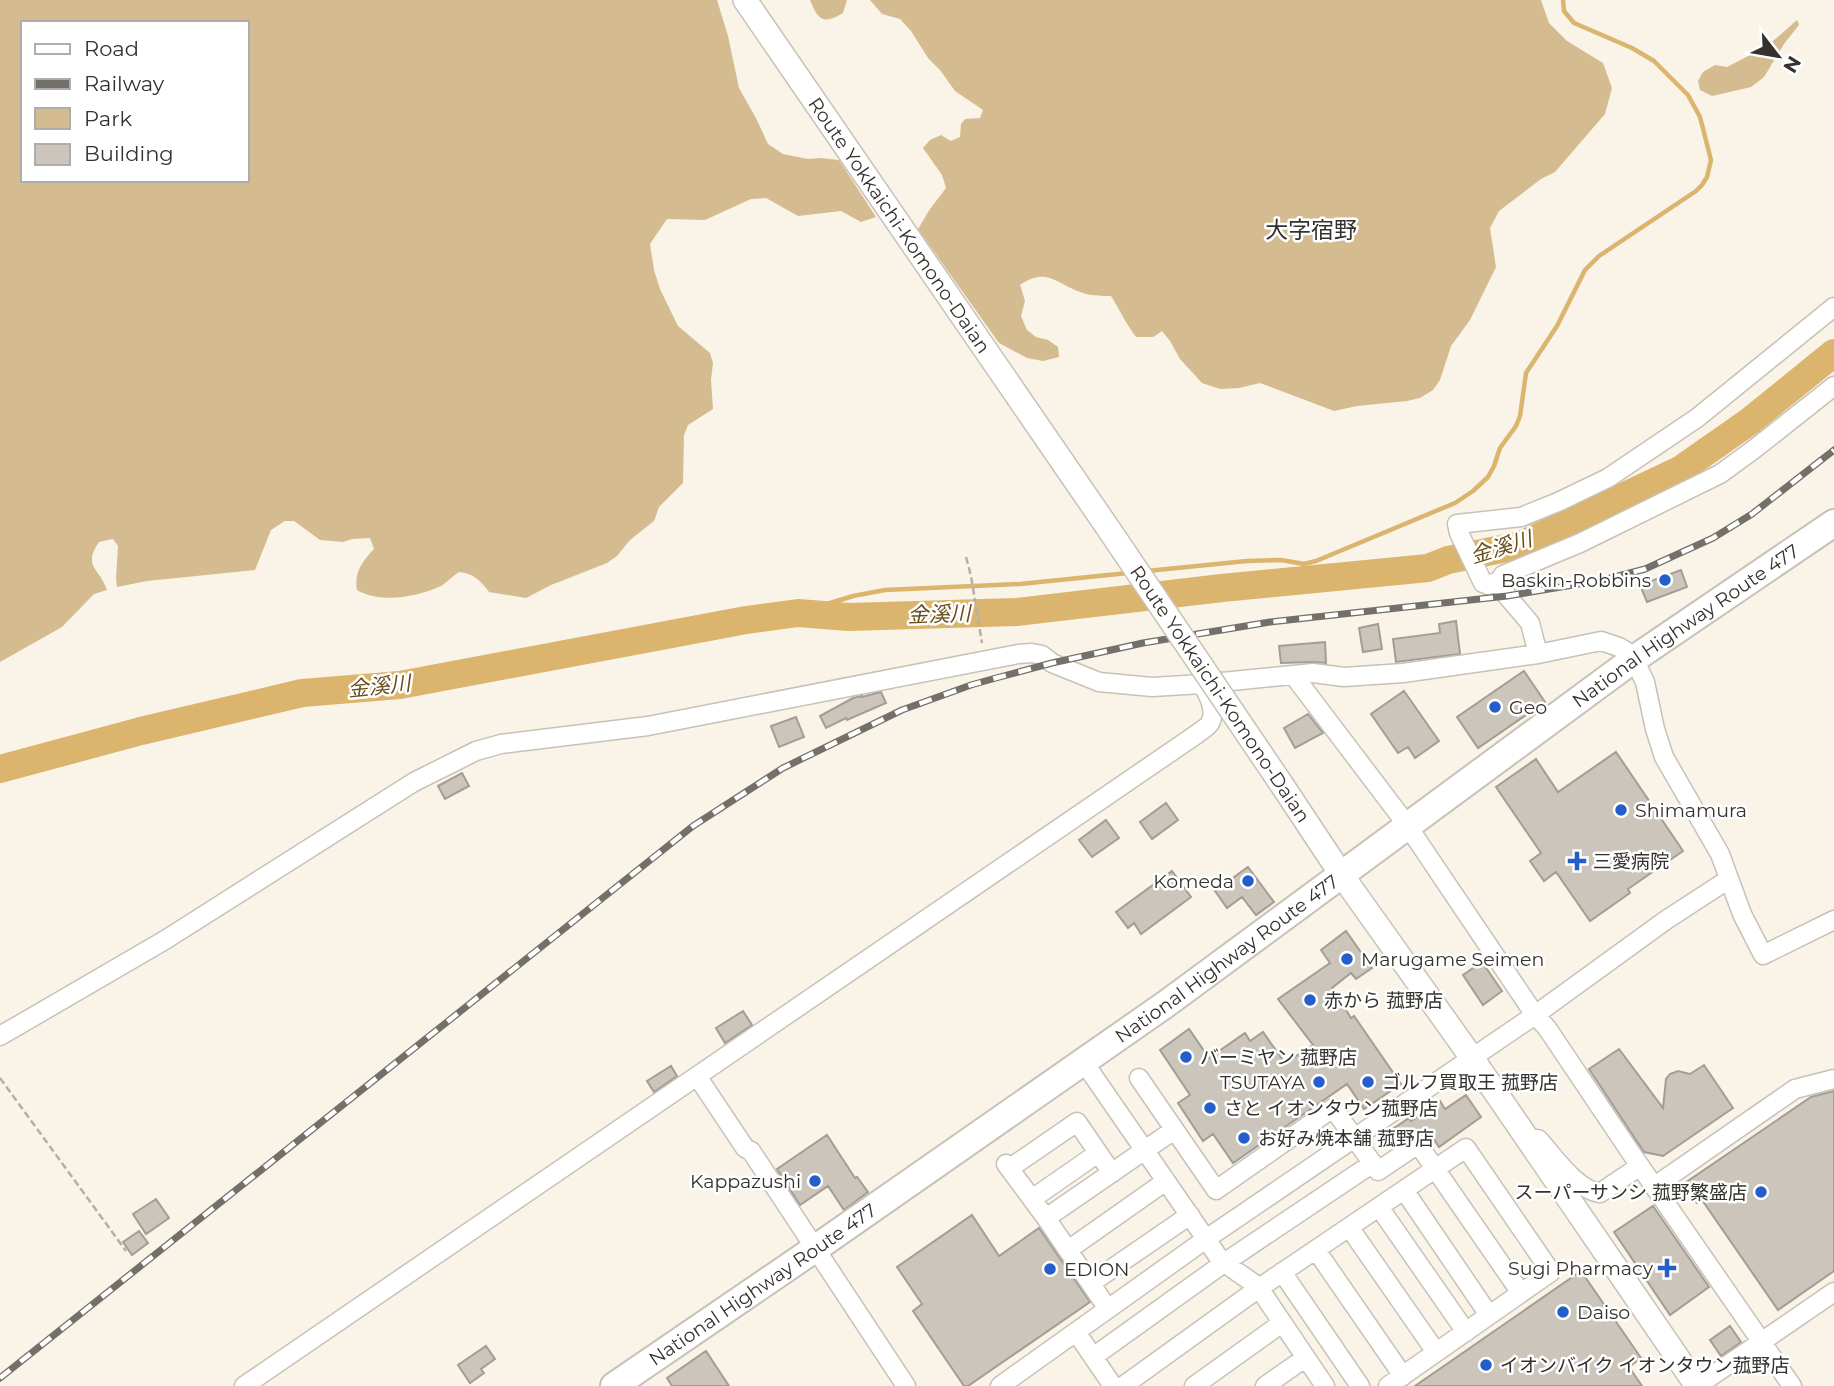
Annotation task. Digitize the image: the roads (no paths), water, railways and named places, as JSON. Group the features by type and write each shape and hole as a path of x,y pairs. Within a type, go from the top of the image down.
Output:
{"highway":[{"name":"National Highway Route 477","path":"614,1386 1166,1003 1634,659 1834,523"}],"main road":[{"name":"Route Yokkaichi-Komono-Daian","path":"745,0 1110,531 1341,874 1472,1058 1697,1386"}],"street":[{"path":"1834,307 1698,418 1608,478 1521,517 1457,524 1459,533 1483,583 1488,585 1499,581 1503,575 1580,542 1720,474 1834,386"},
{"path":"1499,581 1507,596 1531,623 1538,654"},
{"path":"0,1036 165,940 414,782 476,751 501,744 648,726 1032,653 1042,655 1052,663 1099,682 1152,687 1313,673 1344,677 1403,673 1538,654 1601,641 1619,647 1634,659 1644,682 1664,757 1720,854 1742,914 1763,955 1834,920"},
{"path":"1294,676 1407,825 1792,1386"},
{"path":"244,1386 1197,734 1210,723 1212,715 1210,699 1202,684"},
{"path":"1000,1386 1206,1239 1729,879"},
{"path":"1112,1103 1100,1075 1101,1067 1166,1003"},
{"path":"1083,1061 1206,1239 1224,1263 1259,1289 1325,1386"},
{"path":"1444,1077 1465,1071 1472,1076 1549,1189 1621,1275"},
{"path":"697,1076 745,1148 751,1151 906,1386"},
{"path":"1139,1078 1216,1189 1333,1108 1376,1167 1378,1189 1383,1204 1466,1332"},
{"path":"1655,1186 1795,1089 1834,1079"},
{"path":"1025,1102 1061,1084 1080,1081 1090,1083 1112,1103"},
{"path":"1497,1095 1580,1185 1591,1192 1600,1193 1640,1166"},
{"path":"1108,1309 1008,1166 1077,1122 1112,1172"},
{"path":"1046,1218 1174,1129"},
{"path":"1093,1357 1224,1263 1376,1167 1418,1144 1521,1293"},
{"path":"1123,1386 1282,1272 1466,1148 1551,1272 1395,1381 1316,1250"},
{"path":"1032,1199 1098,1153"},
{"path":"1068,1250 1166,1181"},
{"path":"1404,1190 1489,1315"},
{"path":"1091,1283 1189,1215"},
{"path":"1349,1227 1436,1352"},
{"path":"1282,1272 1360,1386"},
{"path":"1697,1386 1834,1292"},
{"path":"1194,1386 1282,1323"},
{"path":"1076,1332 1113,1386"},
{"path":"1265,1386 1305,1358"}],"waterway":[{"path":"1147,571 1247,561 1281,560 1304,564 1455,503 1473,491 1488,477 1500,448 1516,426 1526,373 1557,326 1585,270 1599,256 1702,185 1711,160 1700,117 1688,95 1654,61 1632,48 1574,23 1564,11 1563,0"},
{"name":"金溪川","path":"0,769 141,731 302,693 400,685 746,620 798,613 849,617 1016,612 1428,568 1448,560 1521,545 1680,470 1750,421 1834,353"},
{"path":"798,613 853,596 885,590 1020,584 1128,573"}],"railway":[{"path":"0,1378 693,826 783,768 902,710 971,685 1052,663 1143,643 1270,622 1507,596 1603,580 1645,569 1713,538 1752,514 1834,450"}],"place":[{"name":"Baskin-Robbins","path":"1665,580"},
{"name":"Geo","path":"1495,707"},
{"name":"Shimamura","path":"1621,810"},
{"name":"三愛病院","path":"1577,861"},
{"name":"Komeda","path":"1248,881"},
{"name":"Marugame Seimen","path":"1347,959"},
{"name":"赤から 菰野店","path":"1310,1000"},
{"name":"バーミヤン 菰野店","path":"1186,1057"},
{"name":"TSUTAYA","path":"1319,1082"},
{"name":"ゴルフ買取王 菰野店","path":"1368,1082"},
{"name":"さと イオンタウン菰野店","path":"1210,1108"},
{"name":"お好み焼本舗 菰野店","path":"1244,1138"},
{"name":"Kappazushi","path":"815,1181"},
{"name":"スーパーサンシ 菰野繁盛店","path":"1761,1192"},
{"name":"Sugi Pharmacy","path":"1667,1268"},
{"name":"EDION","path":"1050,1269"},
{"name":"Daiso","path":"1563,1312"},
{"name":"イオンバイク イオンタウン菰野店","path":"1486,1365"}],"district":[{"name":"大字宿野","path":"1311,230"}]}
